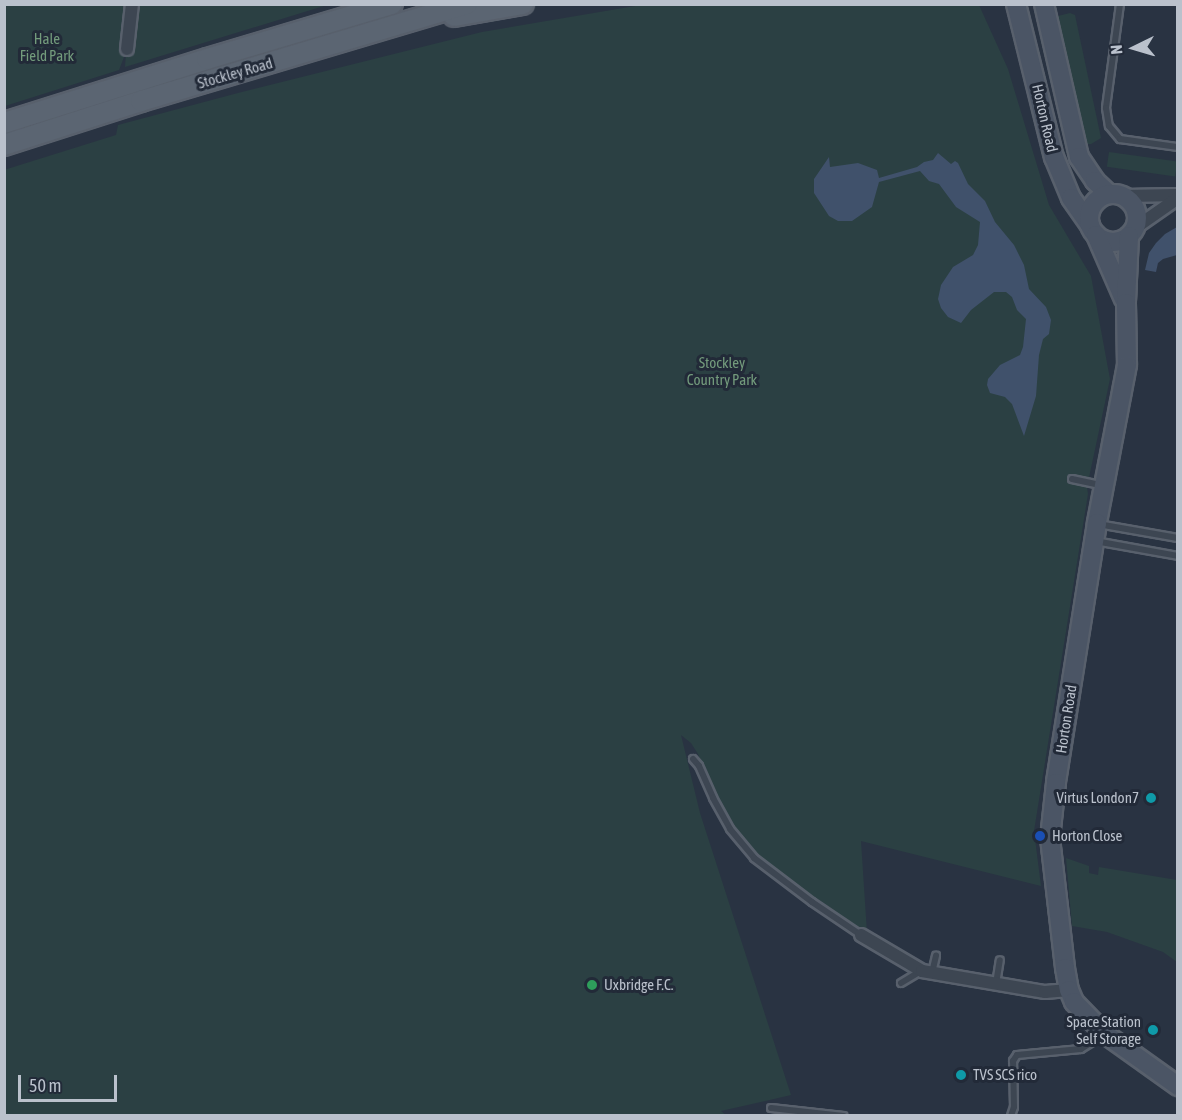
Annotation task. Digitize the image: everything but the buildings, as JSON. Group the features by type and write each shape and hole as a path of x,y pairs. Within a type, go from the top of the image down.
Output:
{"main road":[{"name":"Stockley Road","path":"4,123 152,75 392,4"},
{"name":"Stockley Road","path":"4,145 152,98 467,4"},
{"path":"407,23 523,4"}],"street":[{"path":"127,49 132,4"},
{"name":"Horton Road","path":"1016,4 1054,157 1071,198 1093,230 1126,303"},
{"name":"Horton Road","path":"1044,4 1075,148 1084,169 1117,195"},
{"path":"1117,195 1136,210 1132,232"},
{"path":"1117,195 1178,196 1132,232 1112,242 1093,230 1089,216 1093,204 1117,195"},
{"name":"Horton Road","path":"1132,232 1126,303 1127,365 1103,486 1051,827 1069,990 1081,1011 1105,1034 1178,1086"},
{"path":"861,934 927,972 1045,992 1069,990"}],"lane":[{"path":"1120,4 1106,108 1110,126 1120,139 1178,147"},
{"path":"1072,479 1103,486"},
{"path":"1096,532 1178,538"},
{"path":"1096,532 1178,556"},
{"path":"693,759 699,766 712,798 730,829 754,858 812,902 861,934"},
{"path":"901,983 927,972 936,955"},
{"path":"996,984 1000,960"},
{"path":"1011,1116 1014,1107 1013,1061 1017,1055 1081,1049 1105,1034"},
{"path":"771,1108 843,1116"}],"green space":[{"name":"Stockley Country Park","path":"647,4 979,5 1008,69 1049,205 1091,276 1110,379 1087,487 1088,494 1034,831 1041,886 861,841 867,933 756,857 715,797 698,754 691,743 681,735 700,813 791,1095 721,1111 727,1116 5,1115 4,170 116,135 118,125 238,93 482,32"},
{"name":"Hale Field Park","path":"5,5 327,5 125,67 126,52 119,70 5,106"},
{"path":"1070,13 1075,15 1101,138 1091,144 1085,144 1056,19 1058,16"},
{"path":"1109,152 1177,162 1175,176 1107,167"},
{"path":"1066,858 1089,866 1089,873 1098,875 1099,867 1177,880 1177,962 1163,952 1107,932 1072,926"}],"water":[{"path":"938,153 951,164 955,161 958,163 968,184 985,201 995,222 1014,245 1024,265 1029,289 1046,307 1051,320 1049,334 1043,339 1039,355 1036,396 1024,436 1012,404 1005,397 990,393 987,385 988,379 1000,365 1020,355 1026,319 1017,310 1012,297 1006,292 994,292 971,310 961,323 948,317 938,299 941,285 953,267 973,255 978,245 980,222 956,207 939,184 929,181 920,171 879,182 872,207 852,221 838,221 829,216 814,193 814,179 829,157 830,167 858,163 877,170 879,178 917,167 933,160"},
{"path":"1177,227 1177,255 1158,263 1156,272 1145,270 1149,253 1156,243"}],"place":[{"name":"Virtus London7","path":"1151,798"},
{"name":"Horton Close","path":"1040,836"},
{"name":"Uxbridge F.C.","path":"592,985"},
{"name":"Space Station Self Storage","path":"1153,1030"},
{"name":"TVS SCS rico","path":"961,1075"}]}
